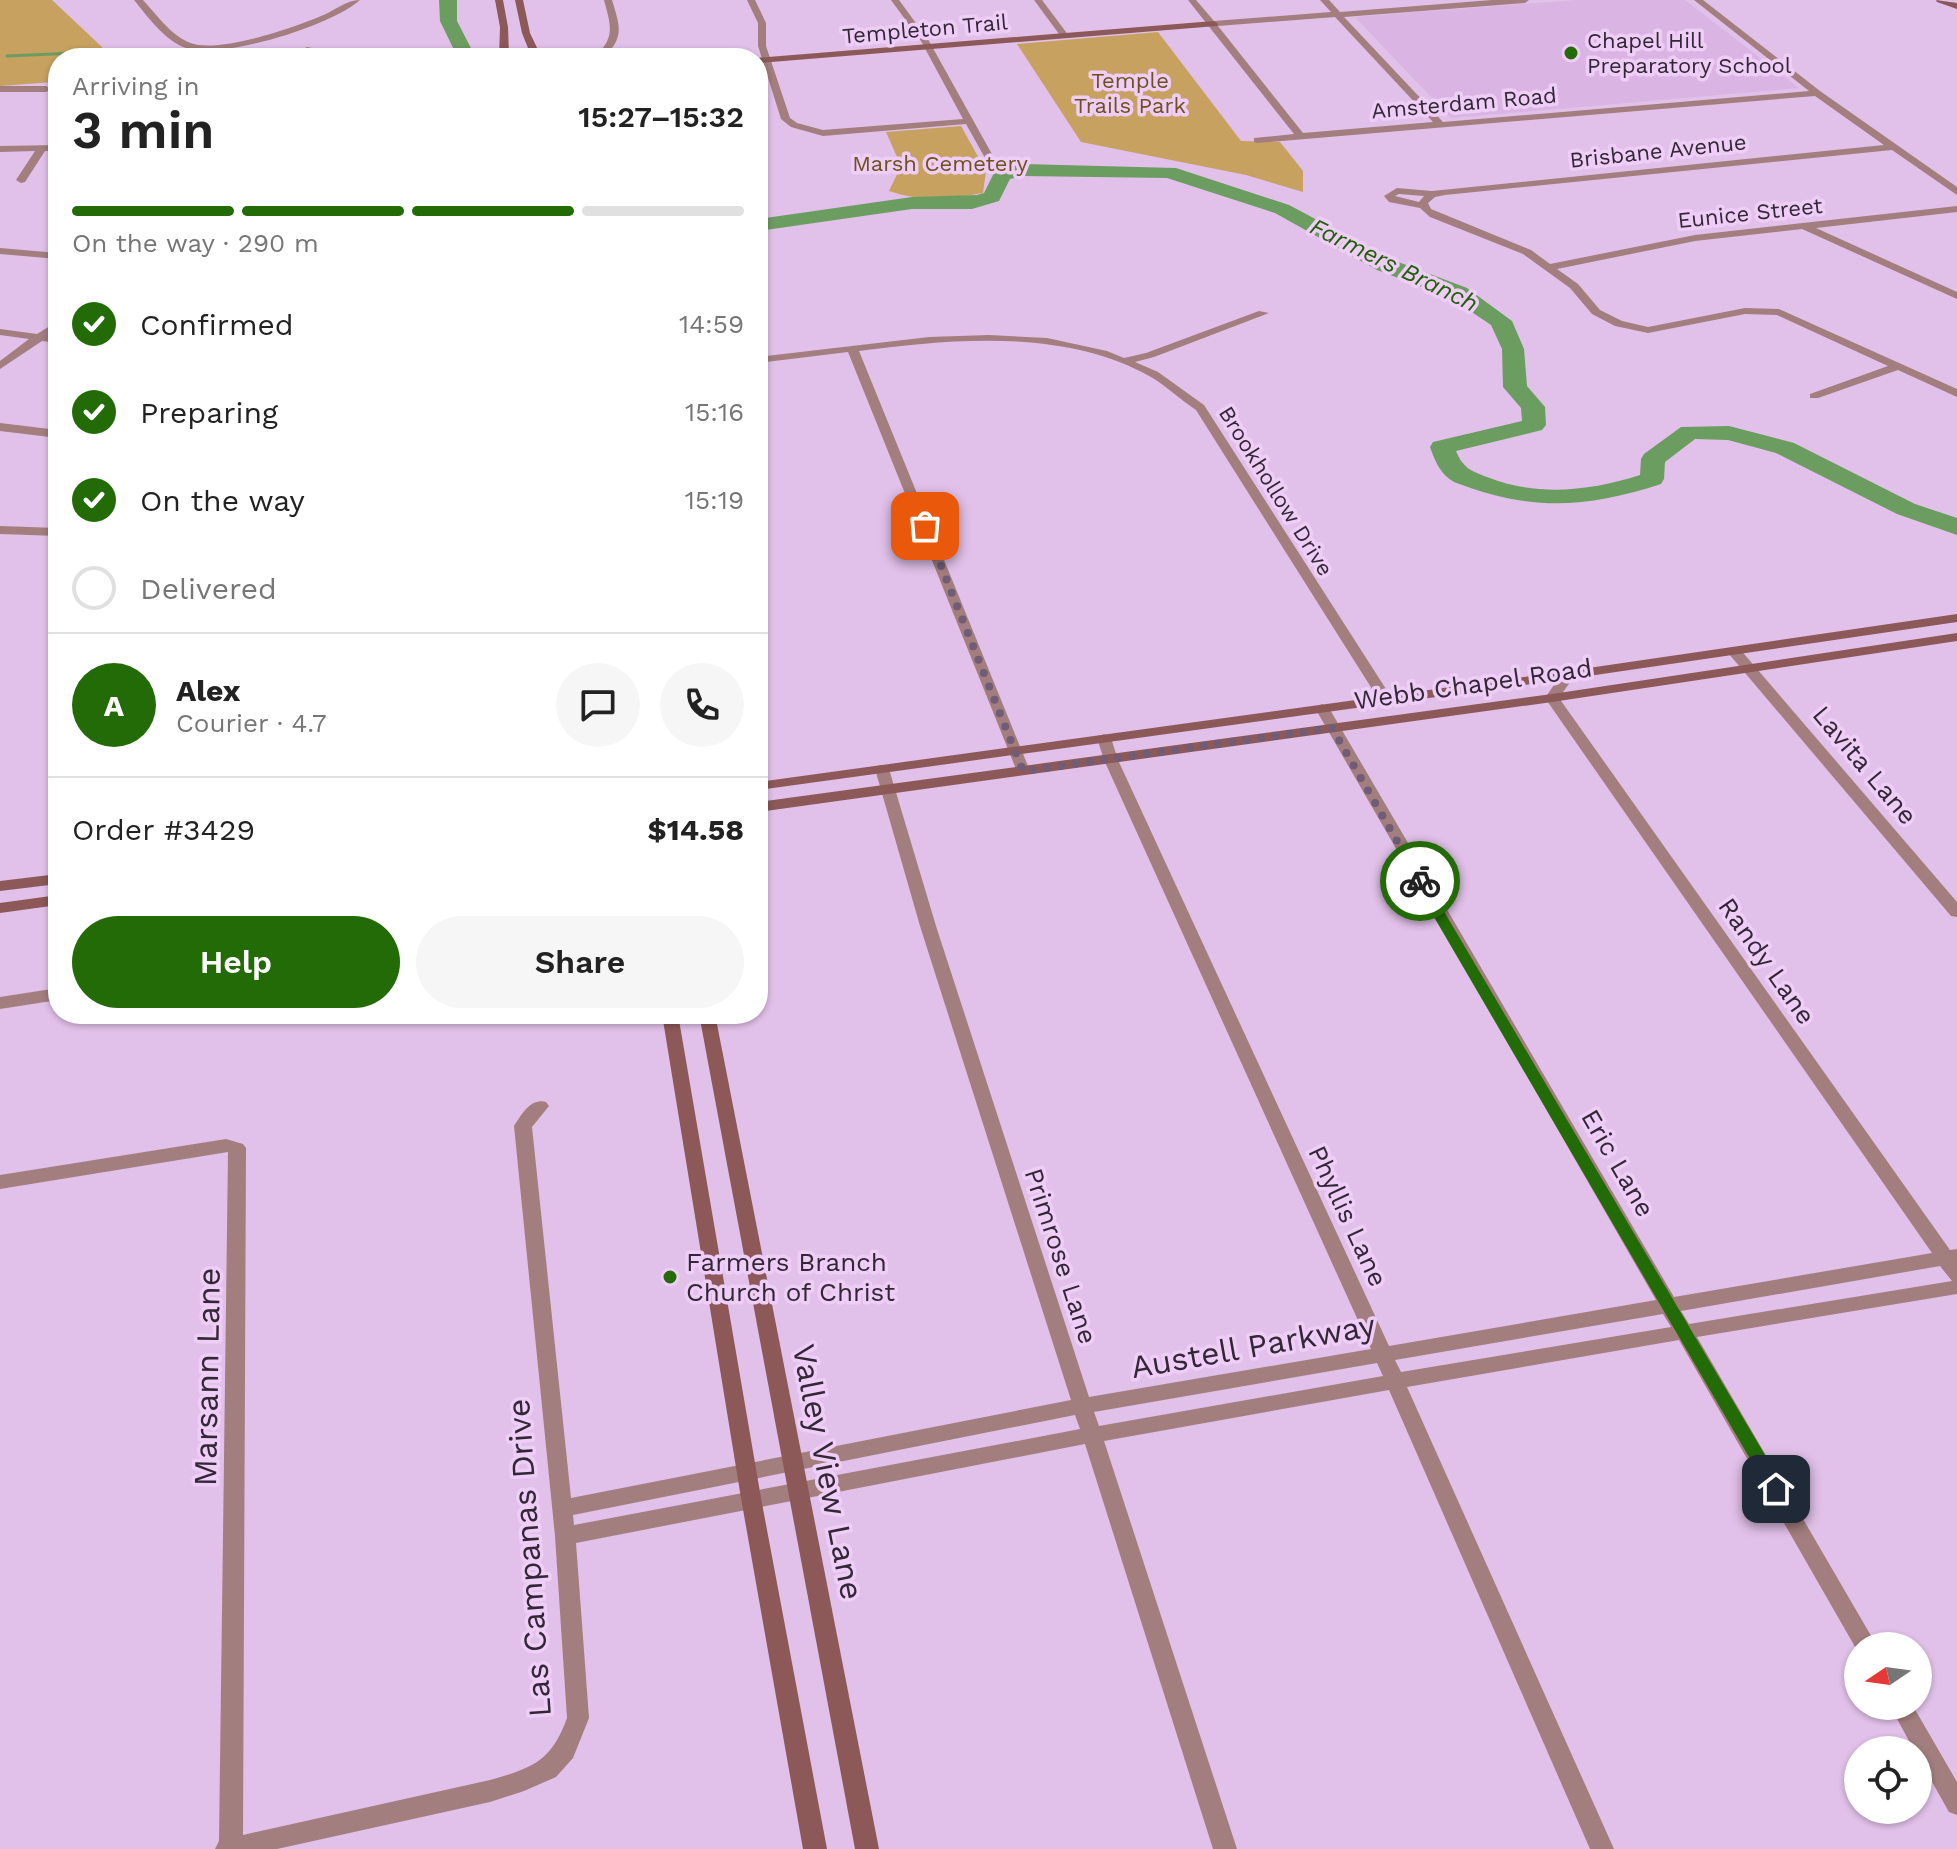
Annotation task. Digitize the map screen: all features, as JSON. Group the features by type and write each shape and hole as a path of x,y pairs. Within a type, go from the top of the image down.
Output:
{"main road":[{"path":"499,0 504,48"},
{"path":"519,0 533,48"},
{"path":"1940,0 1957,6"},
{"name":"Templeton Trail","path":"768,60 1214,24"},
{"name":"Webb Chapel Road","path":"768,785 1568,675 1957,618"},
{"name":"Webb Chapel Road","path":"768,806 1552,698 1957,637"},
{"path":"0,886 48,880"},
{"path":"0,908 48,901"},
{"path":"672,1024 751,1498 815,1849"},
{"name":"Valley View Lane","path":"709,1024 867,1849"}],"street":[{"path":"138,0 180,41 195,48"},
{"path":"215,48 233,47 273,35 340,11 356,0"},
{"path":"608,0 617,35 609,48"},
{"path":"751,0 762,23 762,48"},
{"path":"895,0 927,47 988,156"},
{"path":"1038,0 1065,36"},
{"path":"1192,0 1301,137"},
{"path":"1324,0 1441,125"},
{"name":"Templeton Trail","path":"1214,24 1525,0"},
{"path":"1698,0 1817,93 1957,192"},
{"path":"273,35 296,48"},
{"path":"768,73 786,119 805,130 833,132 969,121"},
{"path":"0,89 46,89"},
{"name":"Amsterdam Road","path":"1257,140 1817,93"},
{"name":"Brisbane Avenue","path":"1549,267 1527,252 1434,215 1428,200 1895,147"},
{"path":"21,180 42,148"},
{"path":"0,149 48,148"},
{"name":"Eunice Street","path":"1549,267 1651,245 1957,209"},
{"path":"1806,227 1957,296"},
{"path":"0,251 48,255"},
{"path":"1549,267 1574,286 1596,312 1627,327 1667,328 1745,311 1779,312 1957,393"},
{"path":"1126,361 1263,313"},
{"path":"0,366 48,331"},
{"path":"0,332 48,339"},
{"name":"Brookhollow Drive","path":"768,359 1003,337 1073,346 1126,361 1168,381 1200,408 1386,700"},
{"path":"853,351 1023,771"},
{"path":"1814,396 1899,366"},
{"path":"0,427 48,433"},
{"path":"0,530 48,532"},
{"name":"Lavita Lane","path":"1734,651 1957,912"},
{"path":"1552,698 1568,675"},
{"name":"Randy Lane","path":"1552,698 1951,1257 1957,1275"},
{"name":"Eric Lane","path":"1322,708 1858,1632"},
{"name":"Phyllis Lane","path":"1104,738 1111,760 1395,1381 1602,1849"},
{"name":"Primrose Lane","path":"882,769 886,791 1225,1849"},
{"path":"0,1003 48,996"},
{"name":"Las Campanas Drive","path":"229,1848 490,1791 531,1779 555,1766 570,1744 578,1718 565,1536 523,1126 540,1106"},
{"name":"Marsann Lane","path":"0,1182 226,1145 237,1148 229,1848"},
{"name":"Austell Parkway","path":"561,1509 1082,1406 1951,1257"},
{"path":"565,1536 751,1498 1395,1381 1957,1287"},
{"path":"1909,1720 1957,1804"}],"shaded area":[{"name":"Chapel Hill Preparatory School","path":"1576,0 1685,0 1799,88 1451,118 1355,17"}],"green space":[{"path":"0,0 52,0 102,47 48,48 48,82 0,86"},
{"name":"Temple Trails Park","path":"1158,32 1241,141 1280,142 1303,171 1303,192 1246,175 1081,142 1017,44"},
{"name":"Marsh Cemetery","path":"961,126 986,171 983,193 936,198 889,191 901,166 886,132"}],"waterway":[{"name":"Farmers Branch","path":"448,0 448,21 464,48"},
{"path":"7,56 48,54"},
{"name":"Farmers Branch","path":"768,224 912,203 982,201 992,197 1002,175 1023,170 1169,172 1282,209 1385,265 1459,293 1501,321 1513,349 1515,387 1533,407 1534,425 1442,447 1451,468 1463,476 1518,494 1540,497 1585,495 1652,479 1653,459 1690,432 1729,433 1785,448 1906,509 1957,527"}],"way so far":[{"path":"925,526 1023,771 1332,728 1420,881"}],"place":[{"name":"Chapel Hill Preparatory School","path":"1571,53"},
{"name":"Farmers Branch Church of Christ","path":"670,1277"}],"route":[{"path":"1420,881 1776,1489"}]}
